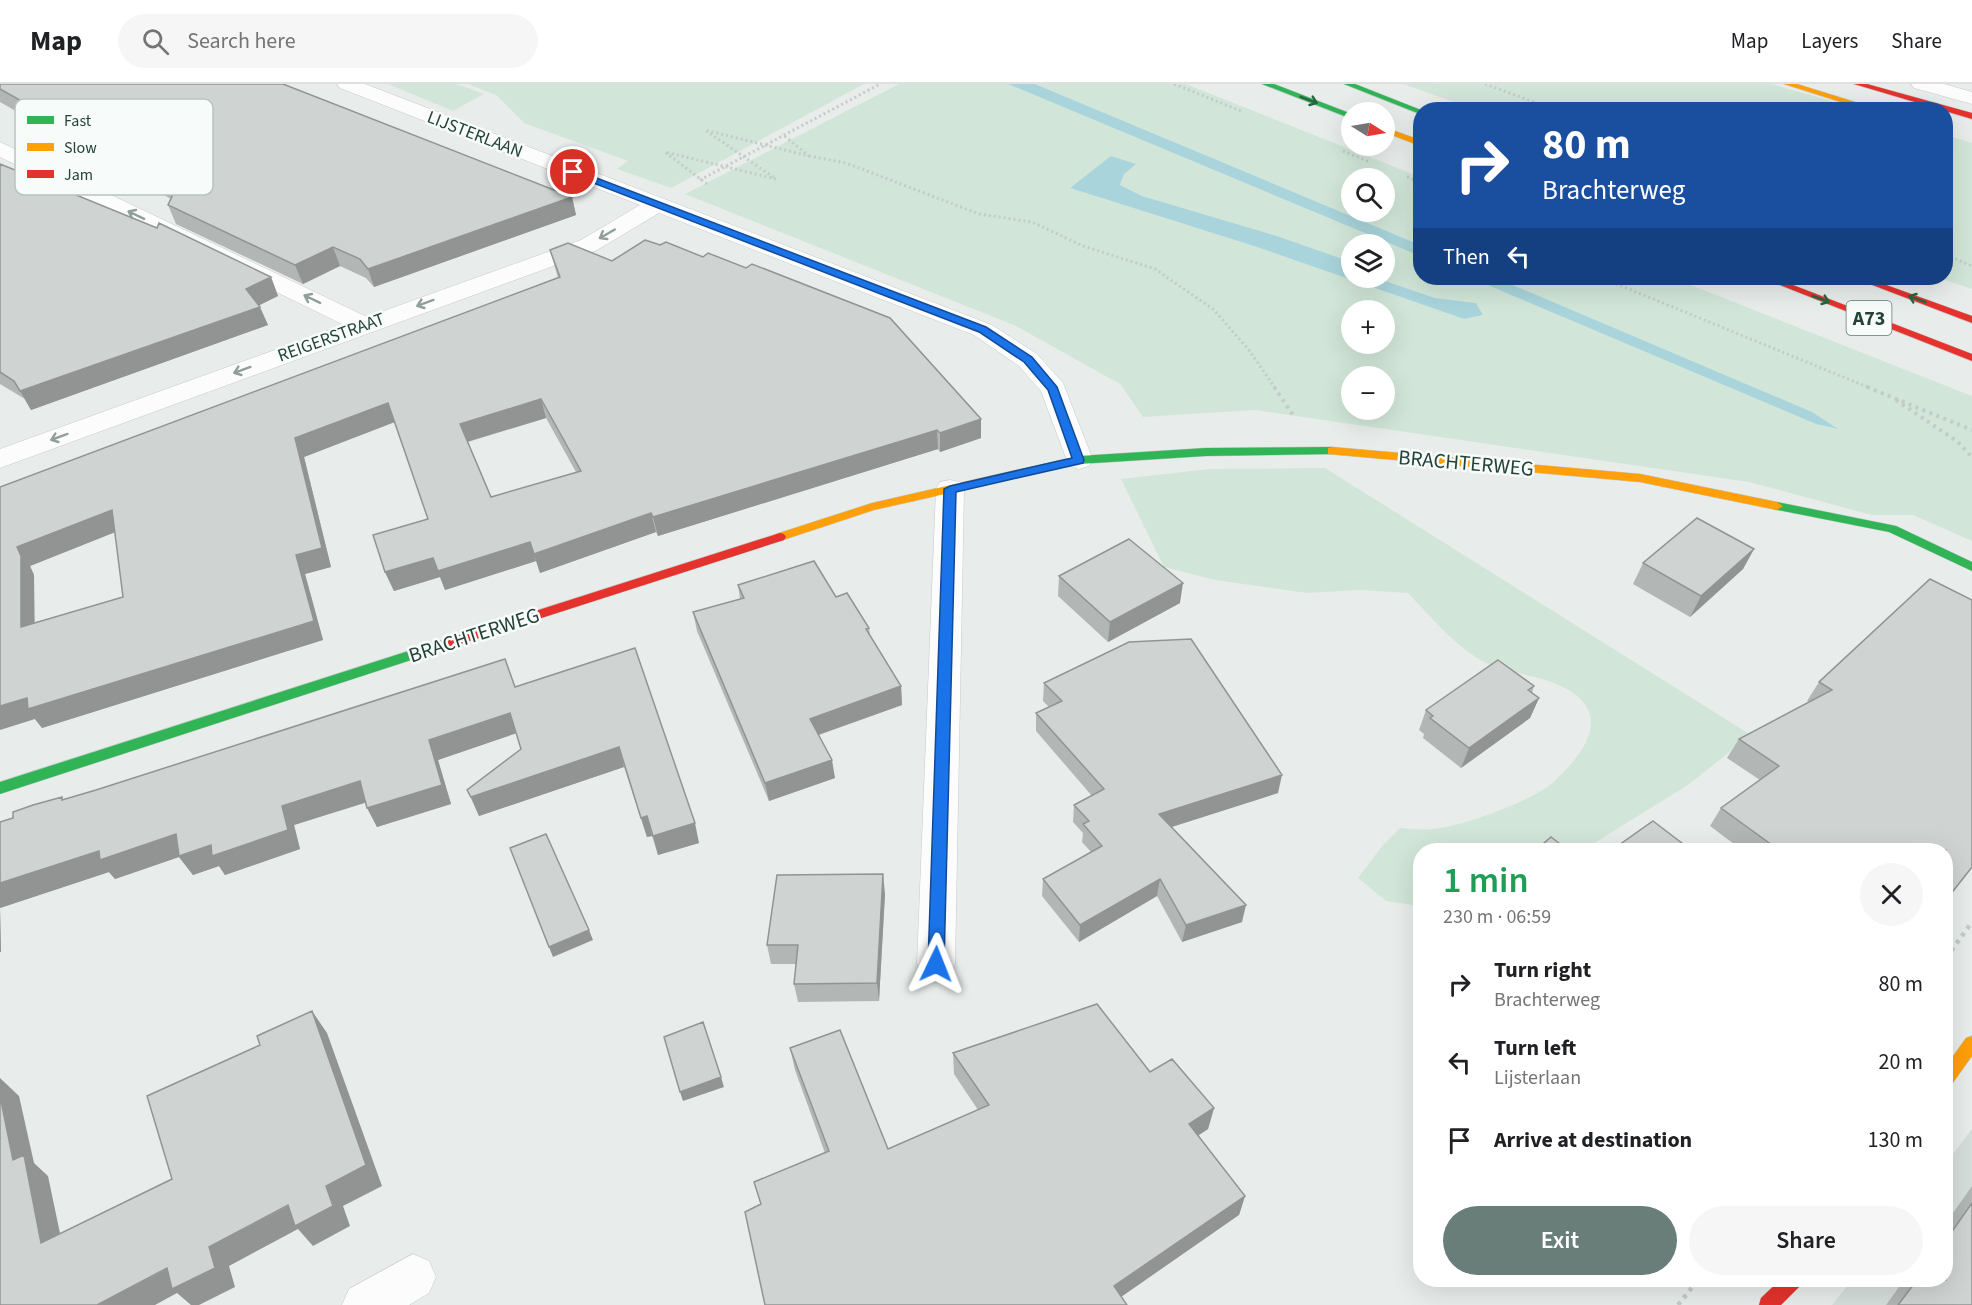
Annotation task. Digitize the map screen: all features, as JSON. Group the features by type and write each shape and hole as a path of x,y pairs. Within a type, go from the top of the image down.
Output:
{"main road":[{"path":"1266,84 1341,113"},
{"path":"1348,84 1413,109"},
{"path":"1788,84 1850,102"},
{"path":"1858,84 1922,102"},
{"path":"1953,111 1972,116"},
{"path":"1395,133 1413,140"},
{"name":"A73","path":"1785,285 1972,358"},
{"name":"A73","path":"1878,285 1972,320"},
{"name":"BRACHTERWEG","path":"0,788 872,507 1078,460 1206,452 1317,450 1640,478 1892,529 1972,567"},
{"path":"1953,1069 1972,1043"},
{"path":"1768,1305 1785,1287"}],"street":[{"name":"LIJSTERLAAN","path":"347,84 983,330 1028,360 1054,389 1078,460"},
{"path":"1921,84 1972,98"},
{"path":"0,149 15,156"},
{"path":"95,195 364,325"},
{"name":"REIGERSTRAAT","path":"3,455 589,245 658,204"},
{"path":"936,964 950,489"},
{"path":"366,1305 413,1277"}],"path":[{"path":"658,204 782,134 880,84"},
{"path":"1485,84 1533,102"},
{"path":"710,186 665,152 776,178 705,130 846,164 979,214 1032,222 1083,246 1155,269 1213,309 1249,350 1317,450"},
{"path":"782,134 809,156"},
{"path":"1953,258 1972,266"},
{"path":"1619,285 1972,430"},
{"path":"1889,395 1958,442 1972,457"},
{"path":"1953,948 1972,922"},
{"path":"1678,1305 1692,1287"}],"shaded area":[{"path":"1972,1129 1972,1305 1832,1305 1846,1287 1953,1287 1953,1154"}],"green space":[{"path":"388,84 457,84 484,94 453,111"},
{"path":"468,84 864,84 671,188 617,169 628,161 524,123 496,95"},
{"path":"899,84 1008,84 1367,234 1341,234 1341,259 1277,236 1142,196 1120,185 1124,174 1070,188 1341,276 1341,288 1375,288 1464,319 1483,315 1476,303 1435,298 1395,284 1395,246 1413,253 1413,285 1488,285 1816,424 1836,429 1512,285 1691,285 1972,396 1972,541 1913,515 1872,515 1749,482 1255,410 1143,417 1120,384 1016,326 685,194"},
{"path":"1035,84 1186,84 1341,146 1341,156 1367,156 1413,174 1413,242 1365,222 1395,222 1395,168 1341,168 1341,212"},
{"path":"1403,84 1772,84 1835,102 1454,102"},
{"path":"1953,137 1972,143 1972,289 1953,283"},
{"path":"1325,468 1751,735 1688,785 1594,843 1413,843 1413,905 1386,901 1358,878 1383,845 1400,828 1428,829 1460,824 1511,806 1541,791 1564,772 1576,758 1590,731 1591,718 1586,706 1575,694 1540,678 1497,668 1467,651 1446,633 1408,593 1359,590 1307,593 1215,580 1164,567 1121,479 1209,469"}],"water":[{"path":"1008,84 1035,84 1341,212 1341,222 1365,222 1394,234 1367,234"},
{"path":"1111,156 1136,164 1124,174 1120,185 1142,196 1277,236 1341,258 1341,276 1257,247 1070,188"},
{"path":"1395,235 1413,242 1413,253 1395,246"},
{"path":"1395,284 1435,298 1476,303 1483,315 1464,319 1375,288 1395,288"},
{"path":"1488,285 1513,285 1812,412 1838,429 1816,424"}],"building":[{"path":"0,84 283,84 572,197 368,269 360,259 333,247 295,265 168,205 173,195 213,195 213,99 18,99 0,89"},
{"path":"0,164 15,170 15,195 76,195 157,228 159,223 271,277 246,289 260,307 20,391 14,381 0,372"},
{"path":"645,240 660,245 666,242 703,257 708,253 746,268 752,264 890,318 981,419 940,433 937,430 653,517 651,513 534,554 530,542 438,571 433,558 385,572 373,535 428,519 388,403 295,438 322,548 296,555 314,621 28,709 27,698 0,706 0,487 560,277 550,250 568,243 612,261","holes":["541,399 581,471 491,497 460,424","112,510 123,597 21,627 21,556 17,547"]},
{"path":"1697,518 1754,549 1701,596 1643,563"},
{"path":"1129,539 1183,583 1110,622 1059,576"},
{"path":"814,561 836,597 847,593 901,686 810,719 832,760 765,783 693,612 744,598 738,585"},
{"path":"1930,579 1972,600 1972,867 1953,891 1953,843 1769,843 1721,808 1779,766 1739,739 1832,690 1819,682"},
{"path":"1191,639 1282,775 1159,814 1246,905 1186,925 1160,879 1080,925 1043,879 1102,846 1083,824 1089,821 1074,805 1104,789 1036,713 1062,701 1044,683 1129,642"},
{"path":"635,648 695,823 653,836 647,816 641,818 619,747 471,797 467,790 521,749 510,713 429,740 442,785 367,808 360,781 282,806 288,830 212,856 211,845 179,856 176,834 100,860 99,851 0,883 0,822 13,818 13,812 62,797 62,800 96,790 505,659 515,687"},
{"path":"1498,660 1534,686 1528,690 1539,698 1469,748 1430,718 1433,716 1426,710"},
{"path":"1653,821 1682,843 1622,843"},
{"path":"546,834 589,930 549,947 510,848"},
{"path":"1551,837 1559,843 1544,843"},
{"path":"883,874 877,983 794,984 798,945 767,945 777,875"},
{"path":"1097,1004 1150,1072 1172,1059 1214,1108 1189,1124 1245,1196 1114,1286 1127,1305 765,1305 745,1212 761,1204 754,1182 829,1151 790,1048 840,1030 888,1149 989,1105 953,1053"},
{"path":"312,1011 366,1165 326,1186 333,1206 295,1226 288,1205 209,1247 215,1268 172,1289 167,1268 97,1305 0,1305 0,1096 13,1160 24,1155 41,1243 172,1179 147,1096 260,1045 257,1036"},
{"path":"703,1022 721,1077 680,1092 664,1037"},
{"path":"1972,1203 1972,1305 1898,1305 1912,1287 1953,1287 1953,1230"}],"traffic: fast":[{"path":"1266,84 1341,113"},
{"path":"1348,84 1413,109"},
{"path":"1021,473 1079,460 1206,452 1332,451"},
{"path":"1777,506 1892,529 1972,567"},
{"path":"0,788 446,644"}],"traffic: slow":[{"path":"1788,84 1850,102"},
{"path":"1395,133 1413,140"},
{"path":"1332,451 1640,478 1777,506"},
{"path":"780,537 872,507 1021,473"},
{"path":"1953,1069 1972,1043"}],"traffic: jam":[{"path":"1858,84 1922,102"},
{"path":"1953,111 1972,116"},
{"path":"1785,285 1972,358"},
{"path":"1878,285 1972,320"},
{"path":"446,644 780,537"},
{"path":"1768,1305 1785,1287"}],"route":[{"path":"573,172 983,330 1028,360 1054,389 1078,460 950,489 936,964"}]}
